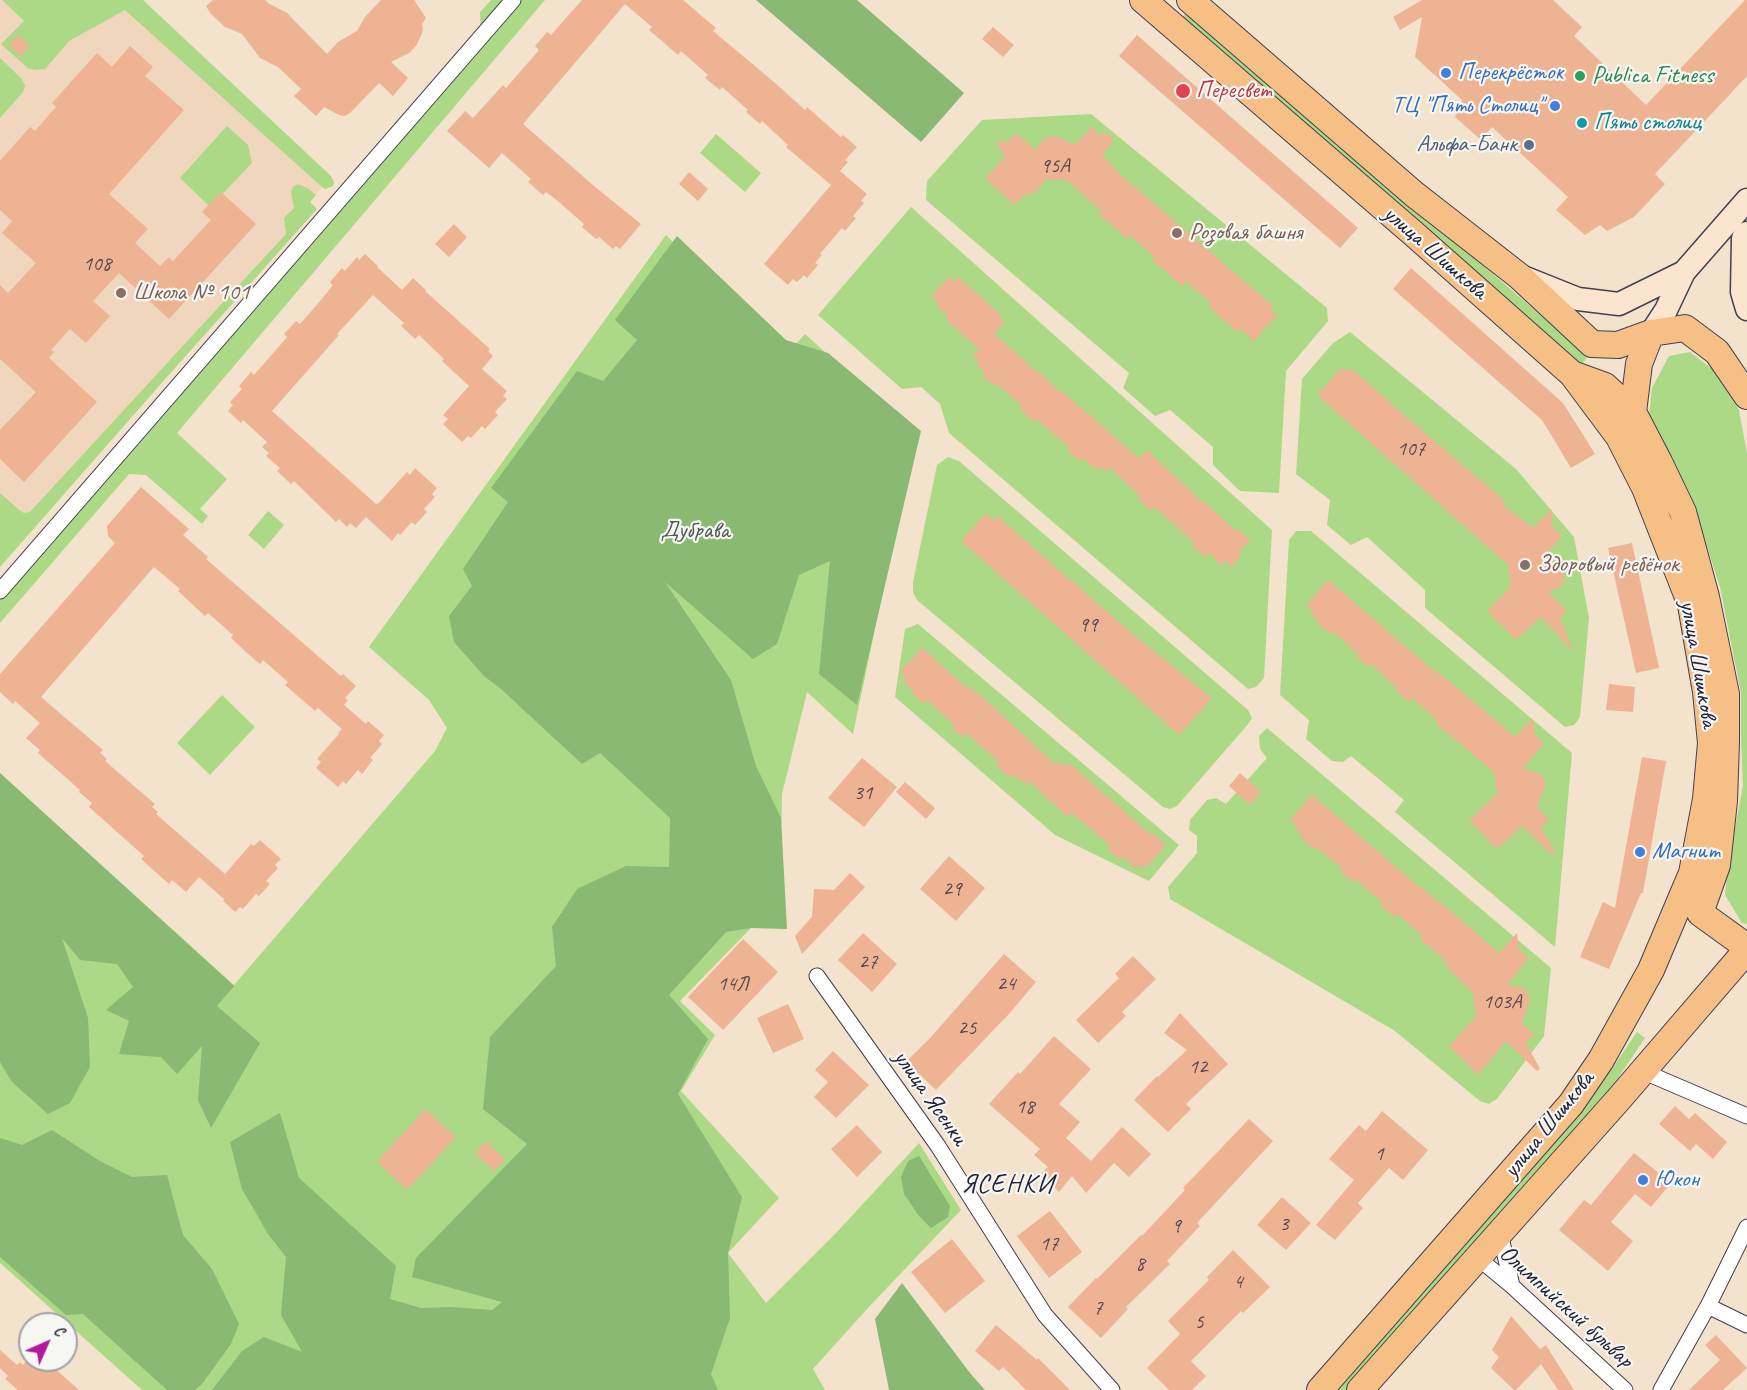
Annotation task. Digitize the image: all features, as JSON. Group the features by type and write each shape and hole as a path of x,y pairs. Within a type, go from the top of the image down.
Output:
{"main road":[{"name":"улица Шишкова","path":"1143,0 1405,226 1572,374 1619,437 1645,488 1691,605 1706,692 1711,743 1706,799 1692,873 1651,970 1601,1060 1571,1104 1320,1390"},
{"path":"1167,20 1184,0"},
{"name":"улица Шишкова","path":"1190,0 1414,194 1519,276 1592,344 1618,345 1651,333 1685,328 1717,352 1747,396"},
{"path":"1633,412 1639,364 1651,333"},
{"path":"1572,374 1605,386 1633,412"},
{"name":"улица Шишкова","path":"1360,1390 1642,1071 1747,948 1700,913 1717,865 1724,801 1726,693 1706,597 1683,512 1633,412"},
{"path":"1601,1060 1700,913"}],"street":[{"path":"0,591 513,0"},
{"path":"1651,333 1666,310 1683,272 1747,200"},
{"path":"1747,233 1743,238 1742,292 1747,309"},
{"path":"1519,276 1578,298 1618,304 1683,272"},
{"name":"улица Ясенки","path":"817,976 938,1146 1045,1314 1112,1390"},
{"path":"1642,1071 1747,1116"},
{"path":"1660,1390 1708,1306 1747,1227"},
{"path":"1500,1233 1512,1286"},
{"name":"Олимпийский бульвар","path":"1478,1258 1512,1286 1625,1390"},
{"path":"1708,1306 1747,1325"}],"shaded area":[{"name":"Школа № 101","path":"0,0 128,4 327,181 310,202 317,209 0,567"}],"green space":[{"path":"2,0 143,0 331,176 333,186 325,189 322,187 125,10 69,41 45,69 37,70 29,69 1,44 24,21"},
{"path":"491,0 545,0 177,433 227,479 200,509 208,516 202,524 146,475 129,474 0,623 0,591 481,37 480,12"},
{"path":"756,0 857,0 964,93 921,142"},
{"path":"1188,11 1588,356 1580,367 1180,20"},
{"path":"0,58 21,78 25,85 23,92 0,118"},
{"path":"1091,114 1327,308 1328,321 1286,371 1279,493 1240,491 1213,465 1213,447 1170,410 1155,416 1123,388 1129,373 926,200 927,181 982,120"},
{"path":"227,126 248,145 252,163 210,207 180,178"},
{"path":"716,134 761,173 745,192 700,153"},
{"path":"298,184 316,195 310,202 317,209 0,567 0,493 19,510 24,513 30,512 286,234 284,218 294,208 291,192"},
{"path":"911,207 1272,530 1264,678 1256,687 1248,689 949,433 940,404 921,387 902,389 818,315"},
{"name":"Дубрава","path":"666,235 778,346 789,351 805,334 916,434 853,734 807,692 782,794 780,893 751,928 680,1001 715,1035 681,1091 779,1198 728,1253 766,1303 837,1232 919,1143 961,1210 813,1369 825,1390 142,1390 78,1333 78,1312 55,1312 0,1263 0,773 234,985 435,751 447,728 429,700 369,647"},
{"name":"Дубрава","path":"677,236 786,340 828,353 921,431 857,705 819,674 830,561 799,575 777,644 753,659 665,582 731,680 756,766 781,818 787,929 751,928 726,932 669,995 708,1039 678,1094 742,1197 728,1253 730,1318 711,1374 718,1390 212,1390 242,1351 264,1337 302,1352 281,1315 286,1257 268,1234 242,1189 230,1142 280,1113 299,1178 396,1266 390,1299 421,1308 451,1307 492,1310 502,1302 412,1277 416,1258 527,1144 483,1109 490,1037 556,966 552,927 577,889 626,866 669,867 670,818 600,753 582,764 484,676 454,642 449,616 472,586 463,569 508,502 491,488 577,371 603,381 637,340 615,320"},
{"path":"1350,332 1516,469 1574,537 1589,618 1580,717 1574,725 1565,727 1425,608 1425,590 1367,537 1351,545 1327,525 1330,500 1296,474 1302,379 1333,343"},
{"path":"1690,352 1711,368 1739,410 1747,453 1747,924 1742,923 1725,895 1728,865 1743,786 1741,693 1720,587 1692,500 1649,415 1652,388 1669,356"},
{"path":"948,457 959,461 1248,710 1252,718 1249,723 1177,806 1170,809 1163,807 917,600 913,592 913,582 937,465"},
{"path":"268,511 284,525 264,549 248,535"},
{"path":"1296,531 1311,531 1572,753 1555,947 1395,812 1404,800 1351,756 1343,762 1332,761 1306,739 1309,720 1280,695 1289,540"},
{"path":"918,624 1179,845 1149,881 1055,835 895,697 905,629"},
{"path":"222,695 255,727 210,775 177,743"},
{"path":"1267,728 1551,968 1544,1036 1497,1099 1489,1104 1480,1101 1395,1031 1170,899 1168,887 1197,853 1197,836 1189,830 1190,820 1207,800 1216,798 1226,804 1267,758 1260,749 1259,736"},
{"path":"0,773 234,986 217,1006 260,1043 211,1128 198,1100 202,1046 177,1074 161,1057 119,1054 129,1021 106,1010 133,987 117,964 80,960 62,938 88,1018 90,1067 70,1103 48,1114 12,1082 0,1062"},
{"path":"1637,1032 1645,1038 1614,1084 1349,1390 1335,1390 1607,1076"},
{"path":"52,1130 100,1161 132,1177 167,1175 183,1235 212,1269 239,1324 231,1344 202,1384 195,1390 167,1390 83,1314 63,1312 0,1257 0,1138 22,1145"},
{"path":"919,1156 950,1206 948,1217 931,1228 919,1216 904,1194 901,1177 908,1161"},
{"path":"902,1283 985,1390 889,1390 875,1319"}],"building":[{"path":"213,0 266,0 287,13 327,54 338,42 357,31 365,17 381,0 414,0 426,18 416,46 409,53 391,62 408,78 393,96 379,83 345,116 324,107 316,116 294,96 301,89 278,67 260,58 242,34 225,27 211,14 206,6"},
{"path":"582,0 683,0 716,28 713,31 805,110 807,107 841,137 843,135 857,147 845,160 848,162 840,171 867,194 861,201 864,203 853,216 856,218 845,231 842,228 820,254 822,255 815,263 818,265 807,278 804,275 797,282 793,279 788,285 764,264 831,185 786,147 788,145 762,121 760,124 746,112 748,110 722,87 720,90 705,78 708,75 681,51 678,55 649,30 652,27 625,4 523,124 641,224 620,249 616,246 613,249 599,237 596,239 582,227 584,224 559,202 546,192 543,195 528,182 531,179 502,153 489,168 447,131 465,111 473,118 503,85 506,88 539,50 535,46 547,32 551,35"},
{"name":"Пять столиц","path":"1422,0 1553,0 1582,27 1574,36 1646,105 1747,0 1747,76 1655,174 1665,184 1634,217 1607,231 1600,225 1585,235 1556,210 1568,197 1492,127 1481,140 1455,117 1462,100 1415,57 1422,17 1400,30 1393,17"},
{"path":"993,27 1014,45 1003,57 982,39"},
{"path":"18,35 30,45 21,56 9,45"},
{"path":"1137,35 1358,228 1340,248 1119,56"},
{"path":"130,46 153,67 145,76 184,110 109,194 148,229 135,243 160,266 169,257 173,261 211,220 202,212 221,192 256,224 169,319 119,273 93,301 110,316 86,343 70,329 51,350 54,352 49,358 97,402 24,482 0,459 0,430 36,392 0,359 0,285 8,293 36,263 2,233 12,221 0,210 0,161 30,127 35,131 56,107 52,103 97,53 112,67"},
{"path":"1092,127 1100,135 1104,133 1113,137 1111,144 1102,155 1121,175 1273,306 1270,309 1277,315 1254,341 1240,329 1237,332 1208,306 1211,303 1186,281 1182,286 1152,260 1155,257 1130,236 1127,239 1098,214 1101,211 1067,180 1045,180 1034,194 1027,193 1014,205 985,178 1005,157 995,141 1007,142 1016,133 1035,150 1043,140 1051,136 1074,145"},
{"path":"689,172 708,189 698,201 679,184"},
{"path":"454,224 467,237 449,257 435,244"},
{"path":"365,254 402,290 413,278 490,349 488,351 493,356 482,369 507,391 503,396 507,399 495,412 498,415 485,429 482,426 471,438 468,436 462,442 443,424 448,419 443,415 469,386 419,335 415,339 401,326 404,323 373,295 272,411 376,504 407,472 410,475 415,468 437,488 432,494 435,497 424,509 427,512 415,525 412,522 392,541 366,517 356,528 350,523 347,527 339,519 336,522 294,481 291,484 277,471 280,468 266,456 269,453 262,447 267,442 243,420 241,423 228,411 233,405 230,402 242,389 239,386 251,372 254,375 275,351 287,337 284,334 296,321 300,324 333,285 330,282 342,268 345,271 357,257 359,260"},
{"path":"1411,268 1563,403 1595,454 1571,468 1542,420 1393,289"},
{"path":"949,277 954,281 958,277 1001,315 999,317 1004,322 994,334 1038,373 1139,459 1147,450 1202,502 1250,540 1238,553 1241,555 1231,567 1224,561 1221,565 1209,553 1205,557 1191,545 1194,542 1154,507 1151,511 1138,499 1141,497 1110,468 1106,472 1100,467 1097,470 1083,458 1080,462 1067,449 1069,447 1036,419 1034,422 1020,409 1022,406 997,384 995,386 982,375 985,372 977,365 979,363 973,356 979,349 945,319 948,316 936,305 938,302 931,296"},
{"path":"1342,367 1347,372 1351,368 1505,501 1502,504 1533,528 1552,509 1552,526 1562,536 1543,557 1558,564 1565,573 1562,586 1548,592 1567,611 1560,618 1572,650 1541,617 1516,640 1487,611 1511,587 1508,565 1317,395"},
{"path":"141,487 189,529 183,535 208,557 206,559 341,676 343,674 356,686 345,698 348,700 344,705 366,724 368,721 384,735 379,741 382,744 370,758 373,760 362,774 358,770 346,784 343,781 338,787 316,768 321,762 317,759 342,729 318,708 315,711 285,685 288,682 263,660 260,664 246,652 231,638 233,635 208,613 205,616 178,591 180,589 154,567 41,697 103,750 100,753 107,759 105,761 155,804 152,807 158,812 156,814 225,874 251,844 254,846 260,840 281,859 275,865 278,868 266,881 270,884 259,896 256,894 243,909 240,907 235,912 199,877 186,892 172,880 169,884 141,859 144,856 89,807 92,803 38,753 40,750 26,738 40,723 15,701 13,704 0,692 0,674 115,543 108,536 107,526"},
{"path":"986,513 993,520 997,516 1135,636 1212,698 1179,735 961,541"},
{"path":"1632,543 1659,668 1636,673 1608,548"},
{"path":"1328,580 1515,737 1532,718 1535,735 1544,743 1523,769 1540,773 1546,784 1537,808 1549,819 1541,828 1555,852 1552,855 1522,826 1497,849 1469,820 1497,794 1494,772 1436,724 1438,721 1413,698 1409,702 1371,664 1368,667 1356,656 1358,654 1332,631 1330,634 1316,622 1318,620 1310,613 1312,610 1306,605"},
{"path":"922,648 968,689 970,687 992,706 1055,764 1058,761 1064,766 1068,762 1151,835 1153,833 1166,845 1144,869 1139,865 1136,869 1123,857 1120,860 1108,850 1111,847 1085,824 1072,813 1068,817 1029,781 1026,785 1013,774 1010,778 996,766 999,762 966,733 962,737 952,727 954,725 927,700 924,704 903,681 906,677 900,672"},
{"path":"1609,684 1635,687 1633,712 1606,710"},
{"path":"1642,757 1666,761 1643,893 1641,893 1609,969 1580,957 1603,902 1615,908"},
{"path":"862,758 897,787 864,827 828,798"},
{"path":"1240,773 1261,792 1250,805 1229,786"},
{"path":"905,782 935,808 926,819 896,792"},
{"path":"1312,795 1499,953 1517,933 1519,950 1529,958 1507,985 1525,988 1530,999 1522,1024 1534,1034 1526,1043 1540,1069 1537,1071 1506,1041 1478,1075 1449,1046 1476,1016 1473,993 1445,965 1447,962 1420,939 1423,936 1397,914 1394,917 1380,905 1382,902 1355,879 1353,882 1340,872 1343,869 1300,837 1303,835 1290,820"},
{"path":"949,856 985,888 956,921 920,889"},
{"path":"850,873 865,887 802,954 795,936 812,917 814,889 834,890"},
{"path":"863,933 897,964 872,992 838,960"},
{"path":"743,939 778,972 723,1030 688,997"},
{"path":"1004,954 1036,982 1008,1015 936,1090 906,1062"},
{"path":"1133,956 1156,979 1122,1012 1126,1016 1098,1043 1076,1020 1119,978 1115,974"},
{"path":"788,1004 804,1039 773,1053 757,1018"},
{"path":"1180,1013 1228,1064 1186,1104 1191,1109 1168,1132 1134,1100 1187,1050 1164,1033"},
{"path":"1054,1036 1091,1069 1059,1104 1080,1122 1066,1138 1091,1161 1122,1127 1151,1154 1129,1177 1114,1163 1086,1193 1072,1176 1059,1192 1041,1174 1048,1167 1034,1155 1040,1149 989,1104"},
{"path":"833,1051 869,1085 836,1118 814,1097 828,1082 815,1070"},
{"path":"1675,1106 1689,1119 1695,1113 1727,1142 1713,1159 1696,1144 1690,1151 1659,1124"},
{"path":"425,1109 456,1137 407,1190 377,1162"},
{"path":"1382,1111 1428,1150 1403,1180 1389,1168 1358,1203 1363,1208 1335,1240 1316,1225 1354,1180 1329,1159 1359,1125 1366,1131"},
{"path":"1249,1119 1273,1141 1197,1223 1200,1226 1167,1261 1170,1264 1126,1307 1128,1309 1101,1338 1068,1307 1142,1236 1185,1190 1183,1188"},
{"path":"857,1125 882,1152 857,1177 831,1149"},
{"path":"486,1142 505,1159 495,1171 475,1153"},
{"path":"1634,1153 1671,1183 1651,1207 1635,1194 1611,1222 1633,1241 1608,1271 1559,1230 1584,1200 1591,1205"},
{"path":"1282,1197 1311,1223 1286,1250 1257,1225"},
{"path":"1050,1211 1082,1252 1049,1278 1017,1236"},
{"path":"952,1239 985,1281 945,1313 911,1272"},
{"path":"1233,1250 1270,1287 1243,1313 1241,1311 1191,1361 1206,1376 1192,1390 1169,1390 1147,1368 1180,1334 1168,1321 1209,1280 1207,1277"},
{"path":"1511,1316 1540,1349 1546,1345 1574,1390 1558,1390 1541,1364 1516,1390 1491,1368 1499,1357 1492,1350"},
{"path":"996,1325 1037,1360 1038,1358 1070,1390 1026,1390 1003,1367 999,1371 975,1351"},
{"path":"1716,1335 1747,1368 1723,1390 1689,1390 1720,1360 1705,1345"},
{"path":"0,1350 18,1364 18,1372 59,1372 79,1390 18,1390 5,1379 8,1376 0,1368"}],"place":[{"name":"Перекрёсток","path":"1446,73"},
{"name":"Publica Fitness","path":"1580,76"},
{"name":"Пересвет","path":"1183,91"},
{"name":"ТЦ \"Пять Столиц\"","path":"1555,106"},
{"name":"Пять столиц","path":"1582,123"},
{"name":"Альфа-Банк","path":"1529,145"},
{"name":"Розовая башня","path":"1177,233"},
{"name":"Школа № 101","path":"121,293"},
{"name":"Здоровый ребёнок","path":"1525,565"},
{"name":"Магнит","path":"1640,852"},
{"name":"Юкон","path":"1643,1180"}],"district":[{"name":"ЯСЕНКИ","path":"1008,1185"}]}
